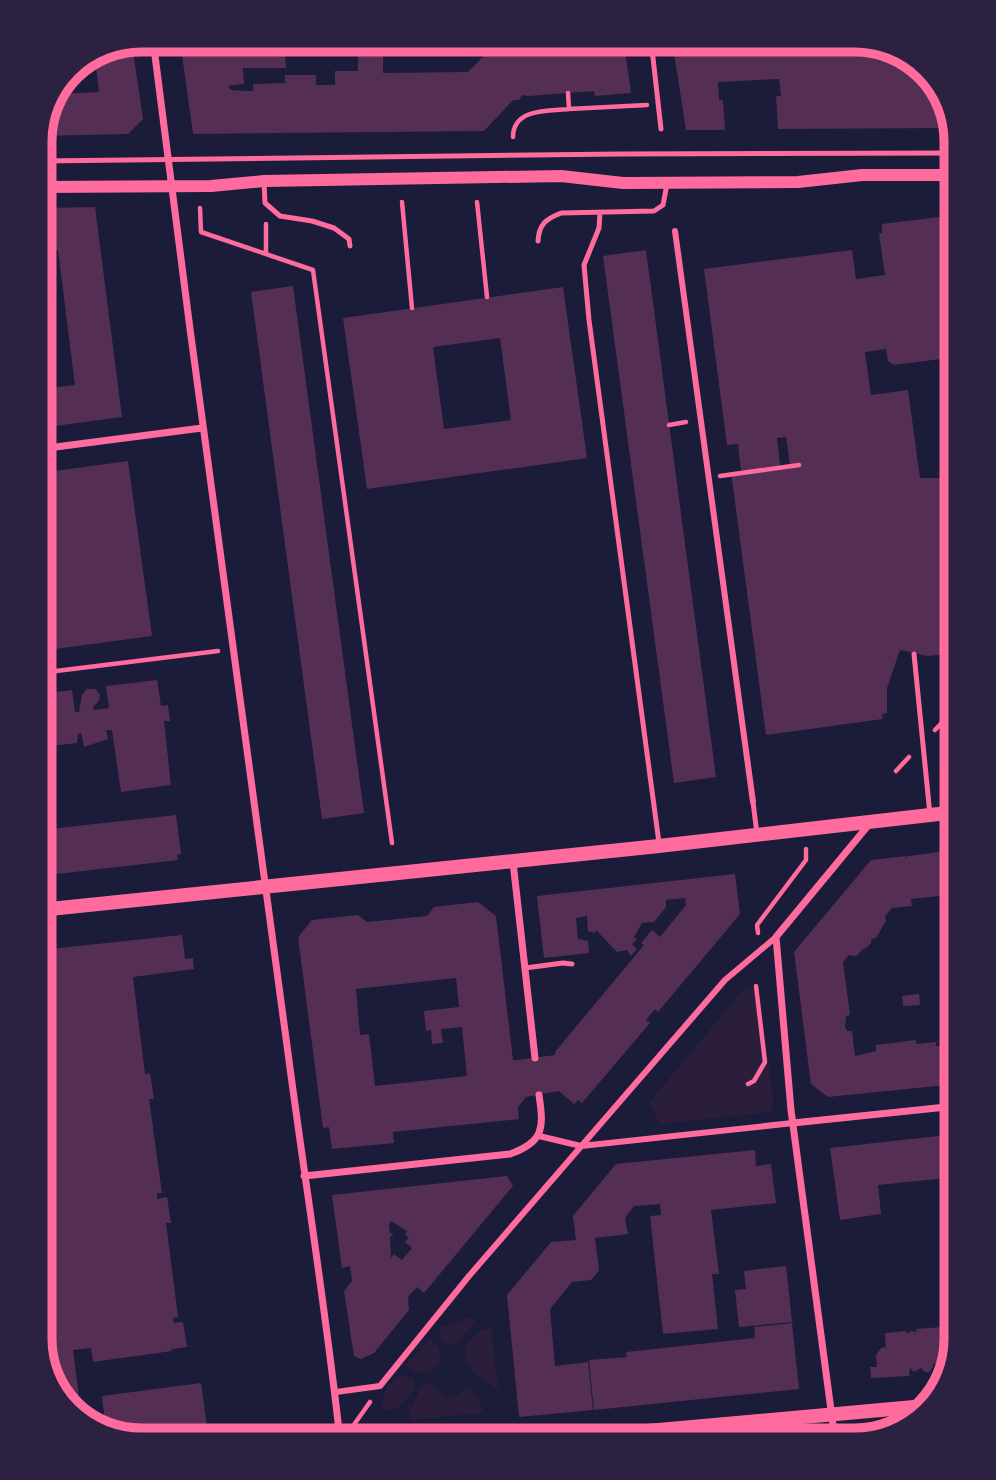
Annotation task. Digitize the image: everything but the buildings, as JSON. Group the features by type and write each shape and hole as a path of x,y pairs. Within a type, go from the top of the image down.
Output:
{"main road":[{"path":"52,909 513,862 944,814"},
{"path":"686,1428 911,1407"}],"street":[{"path":"154,52 202,428 339,1427"},
{"path":"53,187 211,186 264,181 561,176 623,183 668,184 798,182 862,175 944,176"},
{"path":"675,231 753,802"},
{"path":"53,447 202,428"},
{"path":"336,1392 380,1386 469,1276 725,980 776,937 872,822"},
{"path":"513,862 535,1058"},
{"path":"776,937 793,1123 834,1428"},
{"path":"304,1175 510,1154 529,1147 539,1136 542,1126 539,1095"},
{"path":"539,1136 581,1146 944,1107"}],"lane":[{"path":"652,53 661,129"},
{"path":"53,161 944,153"},
{"path":"264,181 265,203 279,216 312,221 334,228 349,239 350,246"},
{"path":"538,241 539,230 548,219 573,211 654,211 663,205 668,184"},
{"path":"600,213 599,228 584,265 586,293 659,846"},
{"path":"914,654 930,815"},
{"path":"753,802 757,835"},
{"path":"525,968 572,964"}],"path":[{"path":"568,93 569,109"},
{"path":"513,137 513,129 521,118 533,112 658,105"},
{"path":"402,202 412,308"},
{"path":"477,202 487,297"},
{"path":"200,208 201,232 313,270 391,843"},
{"path":"266,217 267,254"},
{"path":"718,476 799,465"},
{"path":"53,671 233,649"},
{"path":"759,951 757,925 806,860 806,849"},
{"path":"748,1084 754,1081 765,1062 756,986"},
{"path":"349,1427 355,1426 380,1386"}],"shaded area":[{"path":"752,988 760,996 774,1108 770,1112 660,1124 649,1103 743,990"},
{"path":"468,1318 476,1320 460,1340 449,1346 443,1341 439,1328"},
{"path":"491,1328 498,1389 477,1375 469,1366 464,1353 473,1336"},
{"path":"430,1339 440,1354 436,1367 423,1373 405,1366"},
{"path":"400,1376 414,1378 415,1387 398,1407 383,1409 387,1390 392,1381"},
{"path":"429,1383 448,1398 456,1396 466,1387 470,1389 478,1397 484,1413 410,1420 410,1410 423,1385"}]}
